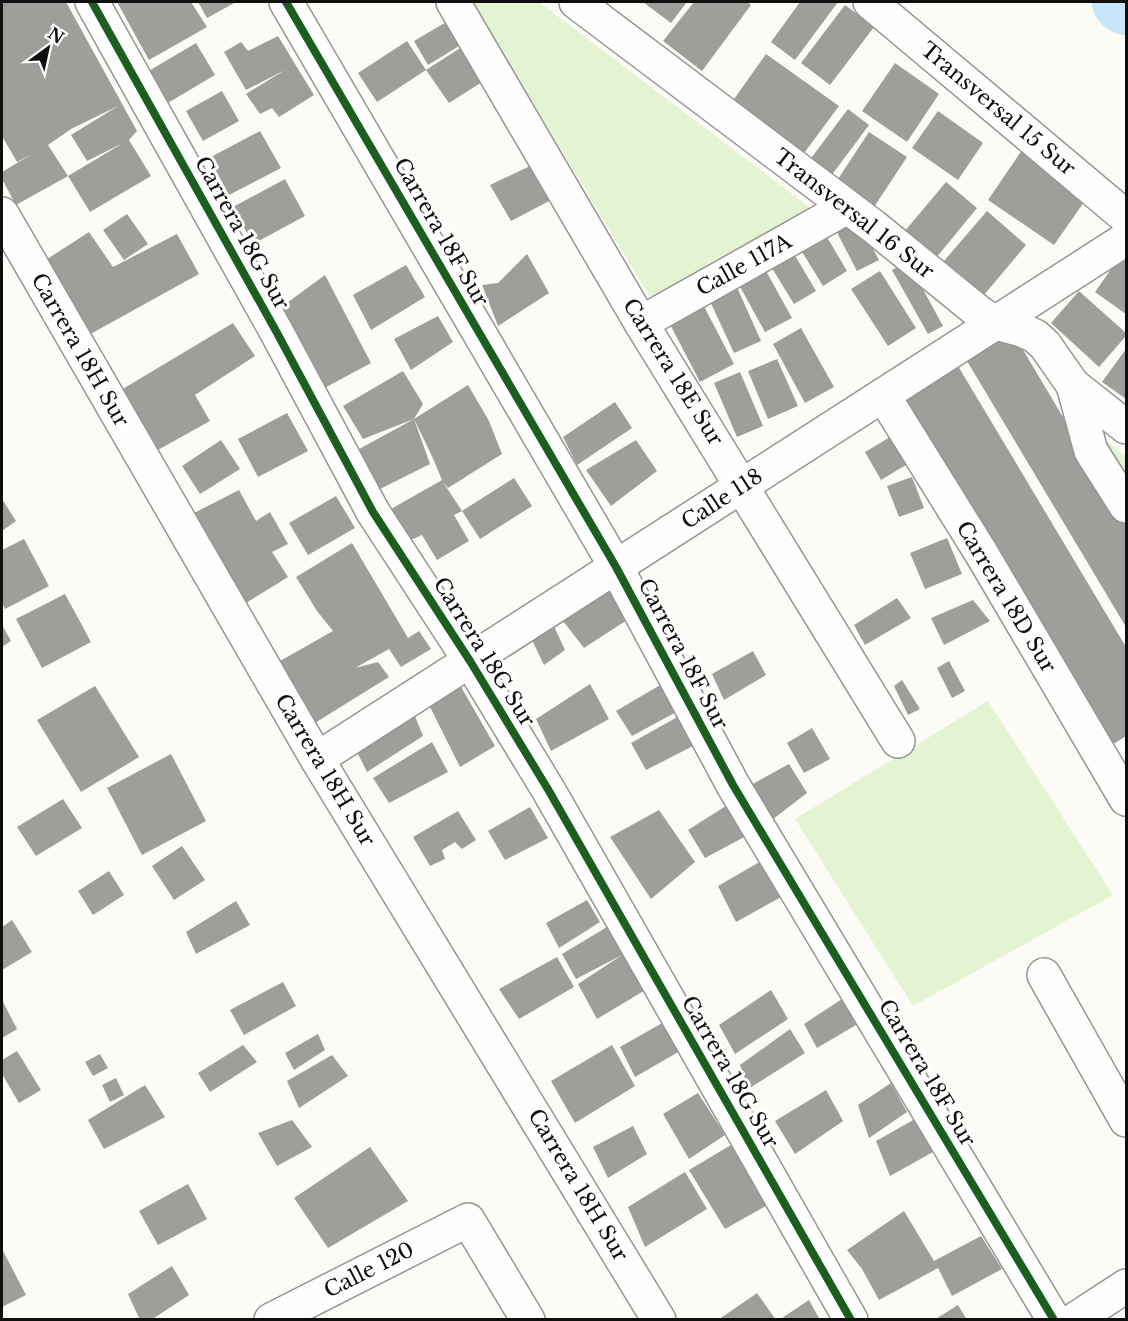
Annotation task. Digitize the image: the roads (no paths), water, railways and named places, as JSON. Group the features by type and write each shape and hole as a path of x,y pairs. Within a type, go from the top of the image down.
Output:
{"street":[{"name":"Carrera 18G Sur","path":"92,2 276,331 373,512 470,661 549,791 851,1320"},
{"name":"Carrera 18F Sur","path":"286,2 616,567 733,785 1054,1320"},
{"name":"Carrera 18E Sur","path":"453,2 641,322 898,741"},
{"name":"Transversal 16 Sur","path":"576,2 847,207 980,313 996,323 1035,336 1045,345 1073,386 1126,428"},
{"name":"Transversal 15 Sur","path":"870,2 1126,217"},
{"name":"Calle 117A","path":"641,322 847,207"},
{"name":"Carrera 18H Sur","path":"2,213 317,759 659,1320"},
{"name":"Calle 118","path":"317,759 1126,239"},
{"path":"1073,386 1091,451 1126,506"},
{"name":"Carrera 18D Sur","path":"884,396 983,556 1126,799"},
{"path":"1044,975 1126,1120"},
{"name":"Calle 120","path":"271,1320 468,1220 528,1320"},
{"path":"1074,1320 1126,1286"}],"waterway":[{"path":"1122,2 1126,5"}]}
